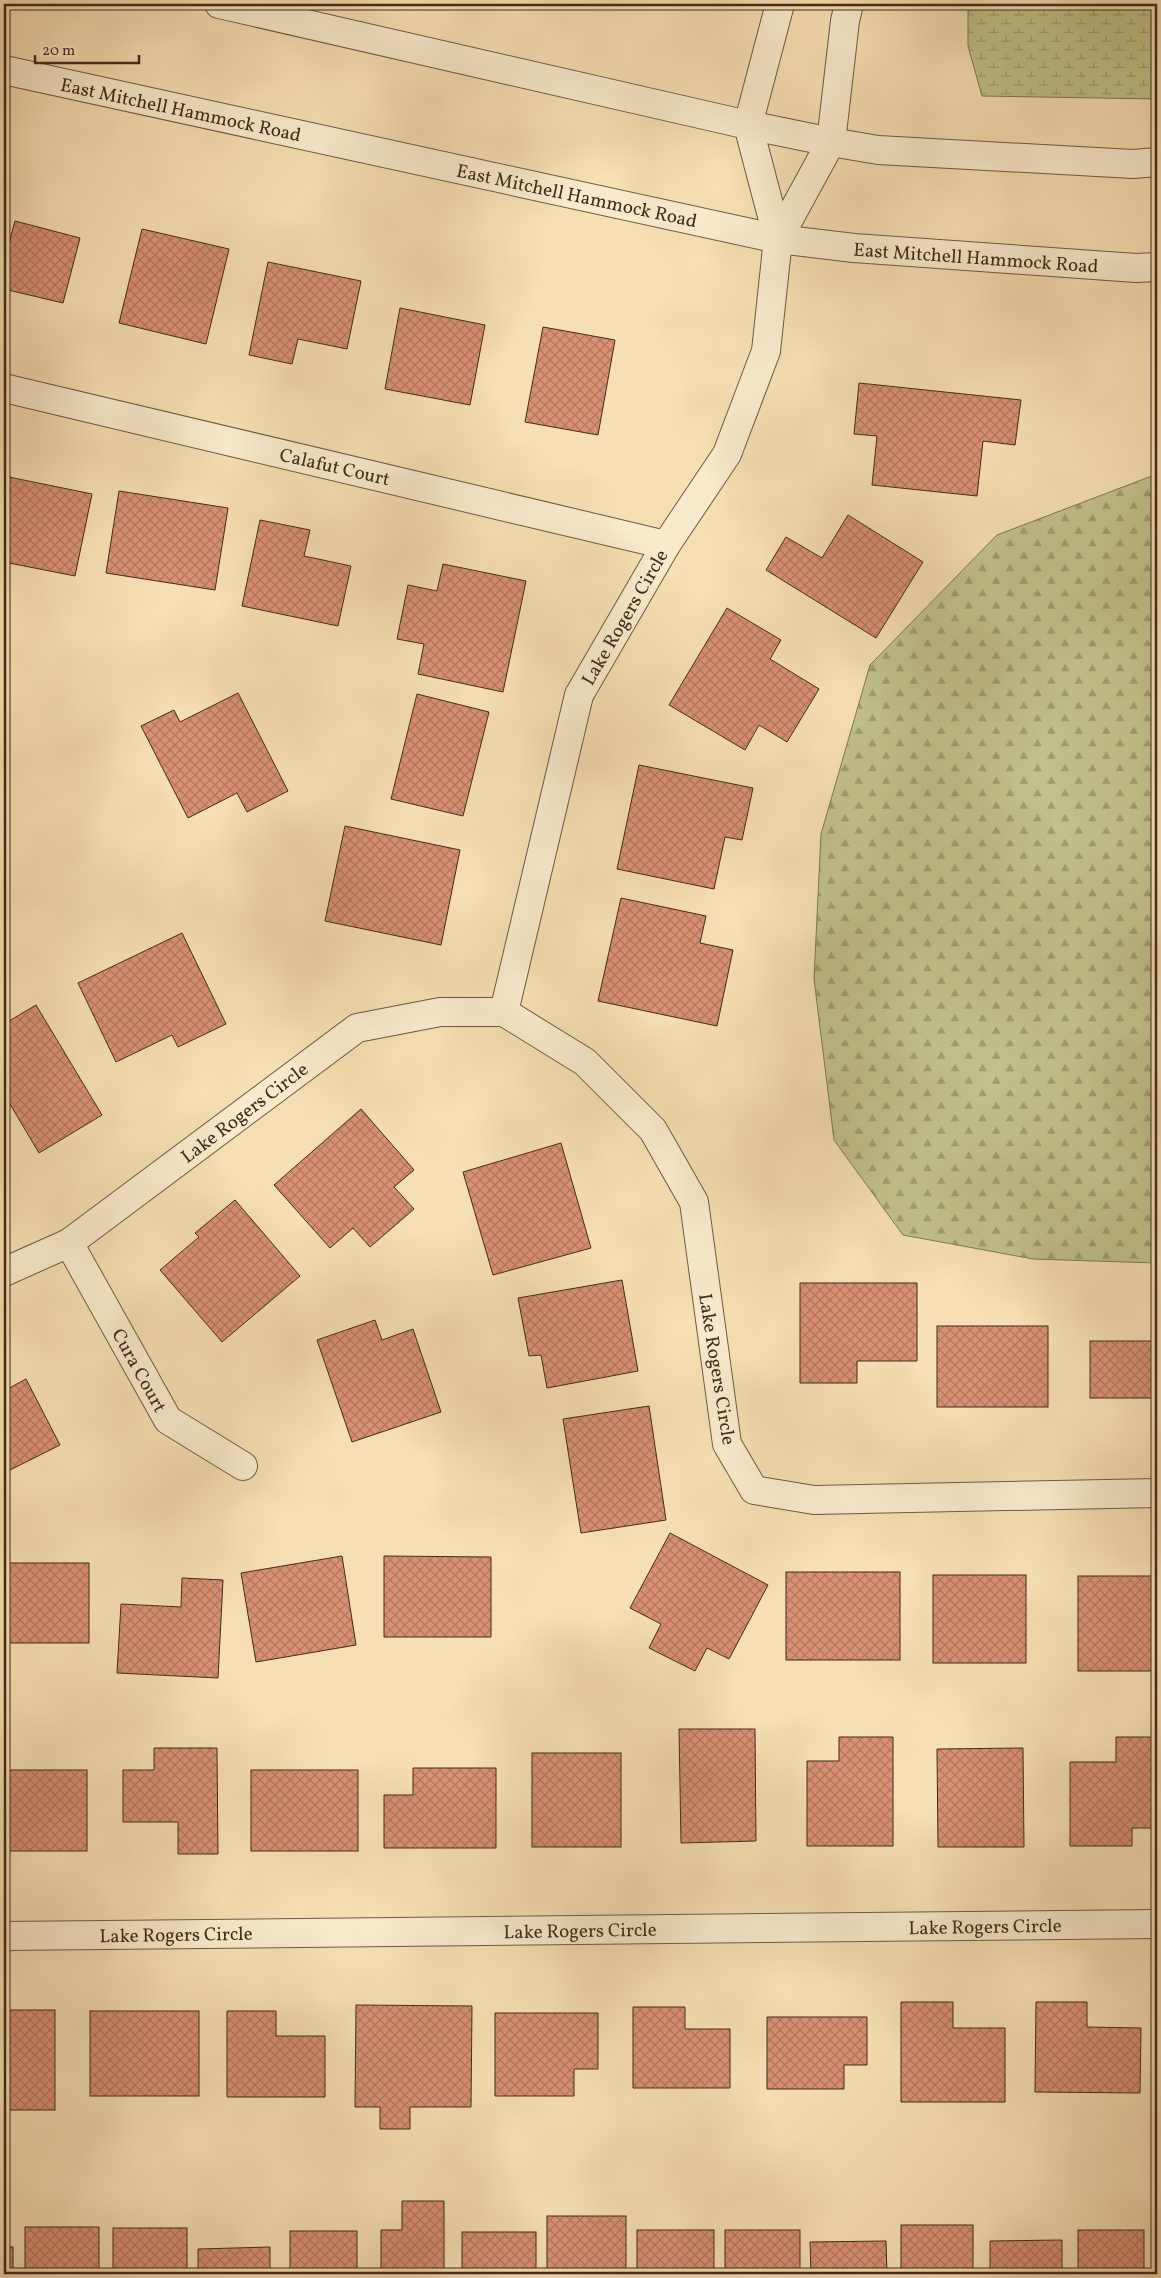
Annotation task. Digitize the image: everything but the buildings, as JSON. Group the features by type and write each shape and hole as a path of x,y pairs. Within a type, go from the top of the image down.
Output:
{"street":[{"path":"219,4 748,125 831,142 884,150 1133,164 1157,162"},
{"path":"778,239 748,125 780,4"},
{"path":"778,239 831,142 845,21 850,4"},
{"name":"East Mitchell Hammock Road","path":"4,70 778,239 876,250 1136,268 1157,267"},
{"name":"Lake Rogers Circle","path":"504,1012 579,695 666,545 727,454 766,351 778,239"},
{"name":"Calafut Court","path":"4,388 666,545"},
{"name":"Lake Rogers Circle","path":"4,1272 69,1243 357,1028 440,1012 504,1012 585,1062 653,1130 694,1202 727,1444 754,1490 814,1500 1157,1492"},
{"name":"Cura Court","path":"69,1243 168,1420 243,1466"},
{"name":"Lake Rogers Circle","path":"4,1936 1157,1924"}],"green space":[{"path":"968,4 1157,4 1157,99 982,96 968,46"},
{"path":"1157,474 1157,1263 1033,1259 903,1235 834,1140 814,979 821,834 870,665 997,535"}]}
